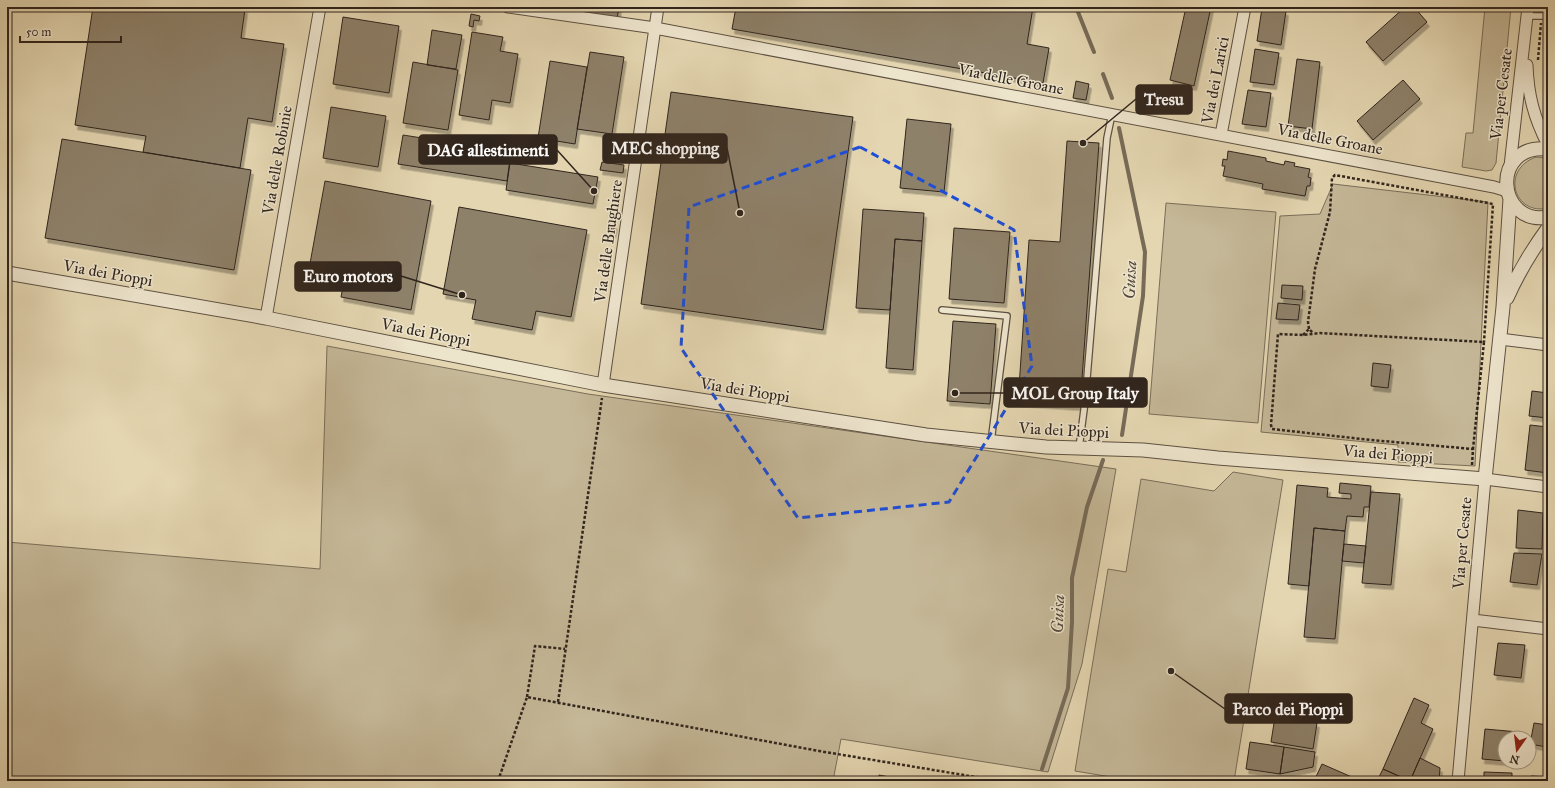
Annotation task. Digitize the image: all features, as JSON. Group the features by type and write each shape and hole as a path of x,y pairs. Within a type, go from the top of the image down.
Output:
{"street":[{"name":"Via delle Robinie","path":"266,318 320,7"},
{"name":"Via delle Groane","path":"508,7 655,28 1494,187 1508,195"},
{"name":"Via delle Brughiere","path":"604,385 658,7"},
{"name":"Via dei Larici","path":"1221,135 1245,7"},
{"name":"Via per Cesate","path":"1458,781 1485,479 1503,307 1508,195 1507,174 1510,166 1528,11"},
{"name":"Via per Cesate","path":"1526,27 1528,88 1536,119 1548,145"},
{"path":"1510,166 1518,157 1528,150 1539,148 1548,149"},
{"path":"1508,195 1516,208 1525,214 1536,217 1548,217"},
{"name":"Via per Cesate","path":"1503,307 1526,260 1548,228"},
{"name":"Via dei Pioppi","path":"7,273 266,318 604,385 926,435 991,442 1079,448 1143,450 1226,459 1485,479"},
{"path":"1500,339 1548,345"},
{"path":"1485,479 1548,487"},
{"path":"1473,620 1548,629"}],"lane":[{"path":"1528,11 1548,16"},
{"path":"1079,448 1085,402 1107,138 1112,114"},
{"path":"942,310 1007,316 991,442"}],"path":[{"path":"1313,334 1309,329 1308,322 1315,269 1330,212 1332,178 1335,175 1493,204 1484,342 1471,478"},
{"path":"1303,335 1309,329"},
{"path":"1473,448 1371,440 1272,429 1271,425 1278,334 1313,334 1484,342"},
{"path":"558,702 604,385"},
{"path":"498,781 527,697 535,646 565,649"},
{"path":"527,697 819,751 1000,781"}],"highlighted area":[{"path":"860,147 1014,230 1032,366 949,502 798,518 681,348 689,207"}],"shaded area":[{"path":"1485,7 1511,7 1496,163 1492,170 1486,171 1462,167 1466,133 1473,133"},
{"path":"1536,157 1548,158 1548,208 1536,209 1527,205 1520,199 1516,190 1515,181 1518,172 1525,163"},
{"path":"1333,184 1488,202 1475,466 1398,462 1398,445 1261,432 1280,216 1320,214"},
{"path":"1166,203 1276,212 1258,423 1149,414"},
{"path":"327,346 588,394 1116,469 1082,664 1048,772 841,739 833,781 7,781 7,542 320,569"},
{"path":"1233,472 1283,480 1234,781 1135,781 1075,771 1108,569 1126,572 1141,479 1214,491"}],"building":[{"path":"93,7 235,7 245,9 241,38 284,44 272,122 248,118 240,168 143,152 146,136 75,125"},
{"path":"575,7 619,7 617,19 574,13"},
{"path":"736,7 1033,7 1027,44 1049,48 1043,83 732,29"},
{"path":"1186,7 1211,7 1194,86 1170,80"},
{"path":"1405,7 1414,7 1427,22 1383,61 1366,42"},
{"path":"1262,8 1286,11 1281,45 1257,41"},
{"path":"471,14 480,16 479,21 474,20 473,27 469,26"},
{"path":"343,17 399,26 389,93 333,84"},
{"path":"432,30 462,35 456,69 427,65"},
{"path":"472,32 503,37 500,51 518,54 510,103 492,100 489,120 459,115"},
{"path":"1255,49 1279,53 1274,85 1250,82"},
{"path":"590,52 624,57 612,134 577,129"},
{"path":"1297,59 1320,62 1312,129 1288,126"},
{"path":"550,61 587,67 575,144 538,138"},
{"path":"413,62 458,70 448,130 403,123"},
{"path":"1403,80 1420,99 1373,140 1357,121"},
{"path":"1076,81 1089,84 1086,100 1073,98"},
{"path":"1248,90 1271,93 1266,127 1242,124"},
{"path":"671,92 853,117 823,330 641,304"},
{"path":"331,107 386,116 378,167 323,158"},
{"path":"907,119 951,124 944,192 900,188"},
{"path":"403,135 511,152 507,181 398,164"},
{"path":"62,139 251,170 234,270 45,238"},
{"path":"1067,141 1099,143 1080,406 1018,402 1029,240 1060,242"},
{"path":"1228,151 1266,158 1266,161 1284,165 1285,161 1295,163 1294,166 1310,169 1308,177 1311,178 1310,186 1307,186 1305,196 1262,189 1263,184 1223,176 1225,166 1222,166 1223,159 1227,160"},
{"path":"602,162 624,165 623,173 600,170"},
{"path":"510,163 598,177 593,204 506,190"},
{"path":"325,181 431,201 411,310 341,297 345,276 309,269"},
{"path":"459,207 587,230 571,317 536,311 532,330 472,319 476,300 443,294"},
{"path":"863,209 924,213 922,241 895,239 890,310 856,308"},
{"path":"612,224 615,225 613,234 610,233"},
{"path":"954,228 1010,232 1004,303 949,299"},
{"path":"895,239 922,241 913,370 886,368"},
{"path":"1282,285 1303,286 1302,300 1281,298"},
{"path":"1278,303 1300,305 1298,320 1276,319"},
{"path":"953,321 996,324 990,404 947,401"},
{"path":"1373,363 1391,365 1388,388 1371,386"},
{"path":"1532,391 1548,393 1548,418 1529,416"},
{"path":"1530,425 1548,427 1548,473 1525,470"},
{"path":"1340,483 1371,486 1369,507 1364,507 1363,517 1347,516 1345,531 1314,528 1309,586 1288,584 1297,485 1328,488 1327,497 1351,499 1351,494 1339,493"},
{"path":"1371,492 1400,494 1391,585 1362,583"},
{"path":"1518,510 1543,513 1542,549 1516,548"},
{"path":"1314,528 1345,531 1335,639 1304,637"},
{"path":"1344,544 1366,546 1364,563 1342,561"},
{"path":"1514,553 1542,554 1537,585 1510,582"},
{"path":"1498,643 1525,645 1521,678 1494,675"},
{"path":"1548,661 1548,706 1544,705"},
{"path":"1414,698 1429,705 1421,723 1433,729 1410,781 1383,769"},
{"path":"1275,717 1317,723 1313,749 1271,742"},
{"path":"1547,722 1548,745 1547,747 1537,745 1537,730 1533,730 1534,723 1547,725"},
{"path":"1485,729 1497,730 1497,760 1482,759"},
{"path":"1250,742 1284,747 1280,774 1246,769"},
{"path":"1284,747 1315,752 1313,767 1280,774"},
{"path":"1420,758 1440,768 1439,781 1410,781"},
{"path":"1322,764 1361,781 1314,781"},
{"path":"1383,769 1410,781 1377,781"},
{"path":"1484,772 1512,773 1512,781 1484,781"},
{"path":"879,775 900,779 900,781 878,781"},
{"path":"1531,776 1548,777 1548,781 1531,781"}],"waterway":[{"name":"Guisa","path":"1076,7 1094,52"},
{"name":"Guisa","path":"1103,74 1112,98"},
{"name":"Guisa","path":"1119,128 1145,252 1143,296 1122,435"},
{"name":"Guisa","path":"1042,769 1068,688 1072,622 1072,578 1087,507 1103,460"}],"place":[{"name":"Tresu","path":"1083,143"},
{"name":"DAG allestimenti","path":"594,191"},
{"name":"MEC shopping","path":"740,213"},
{"name":"Euro motors","path":"462,295"},
{"name":"MOL Group Italy","path":"955,393"},
{"name":"Parco dei Pioppi","path":"1171,671"}]}
